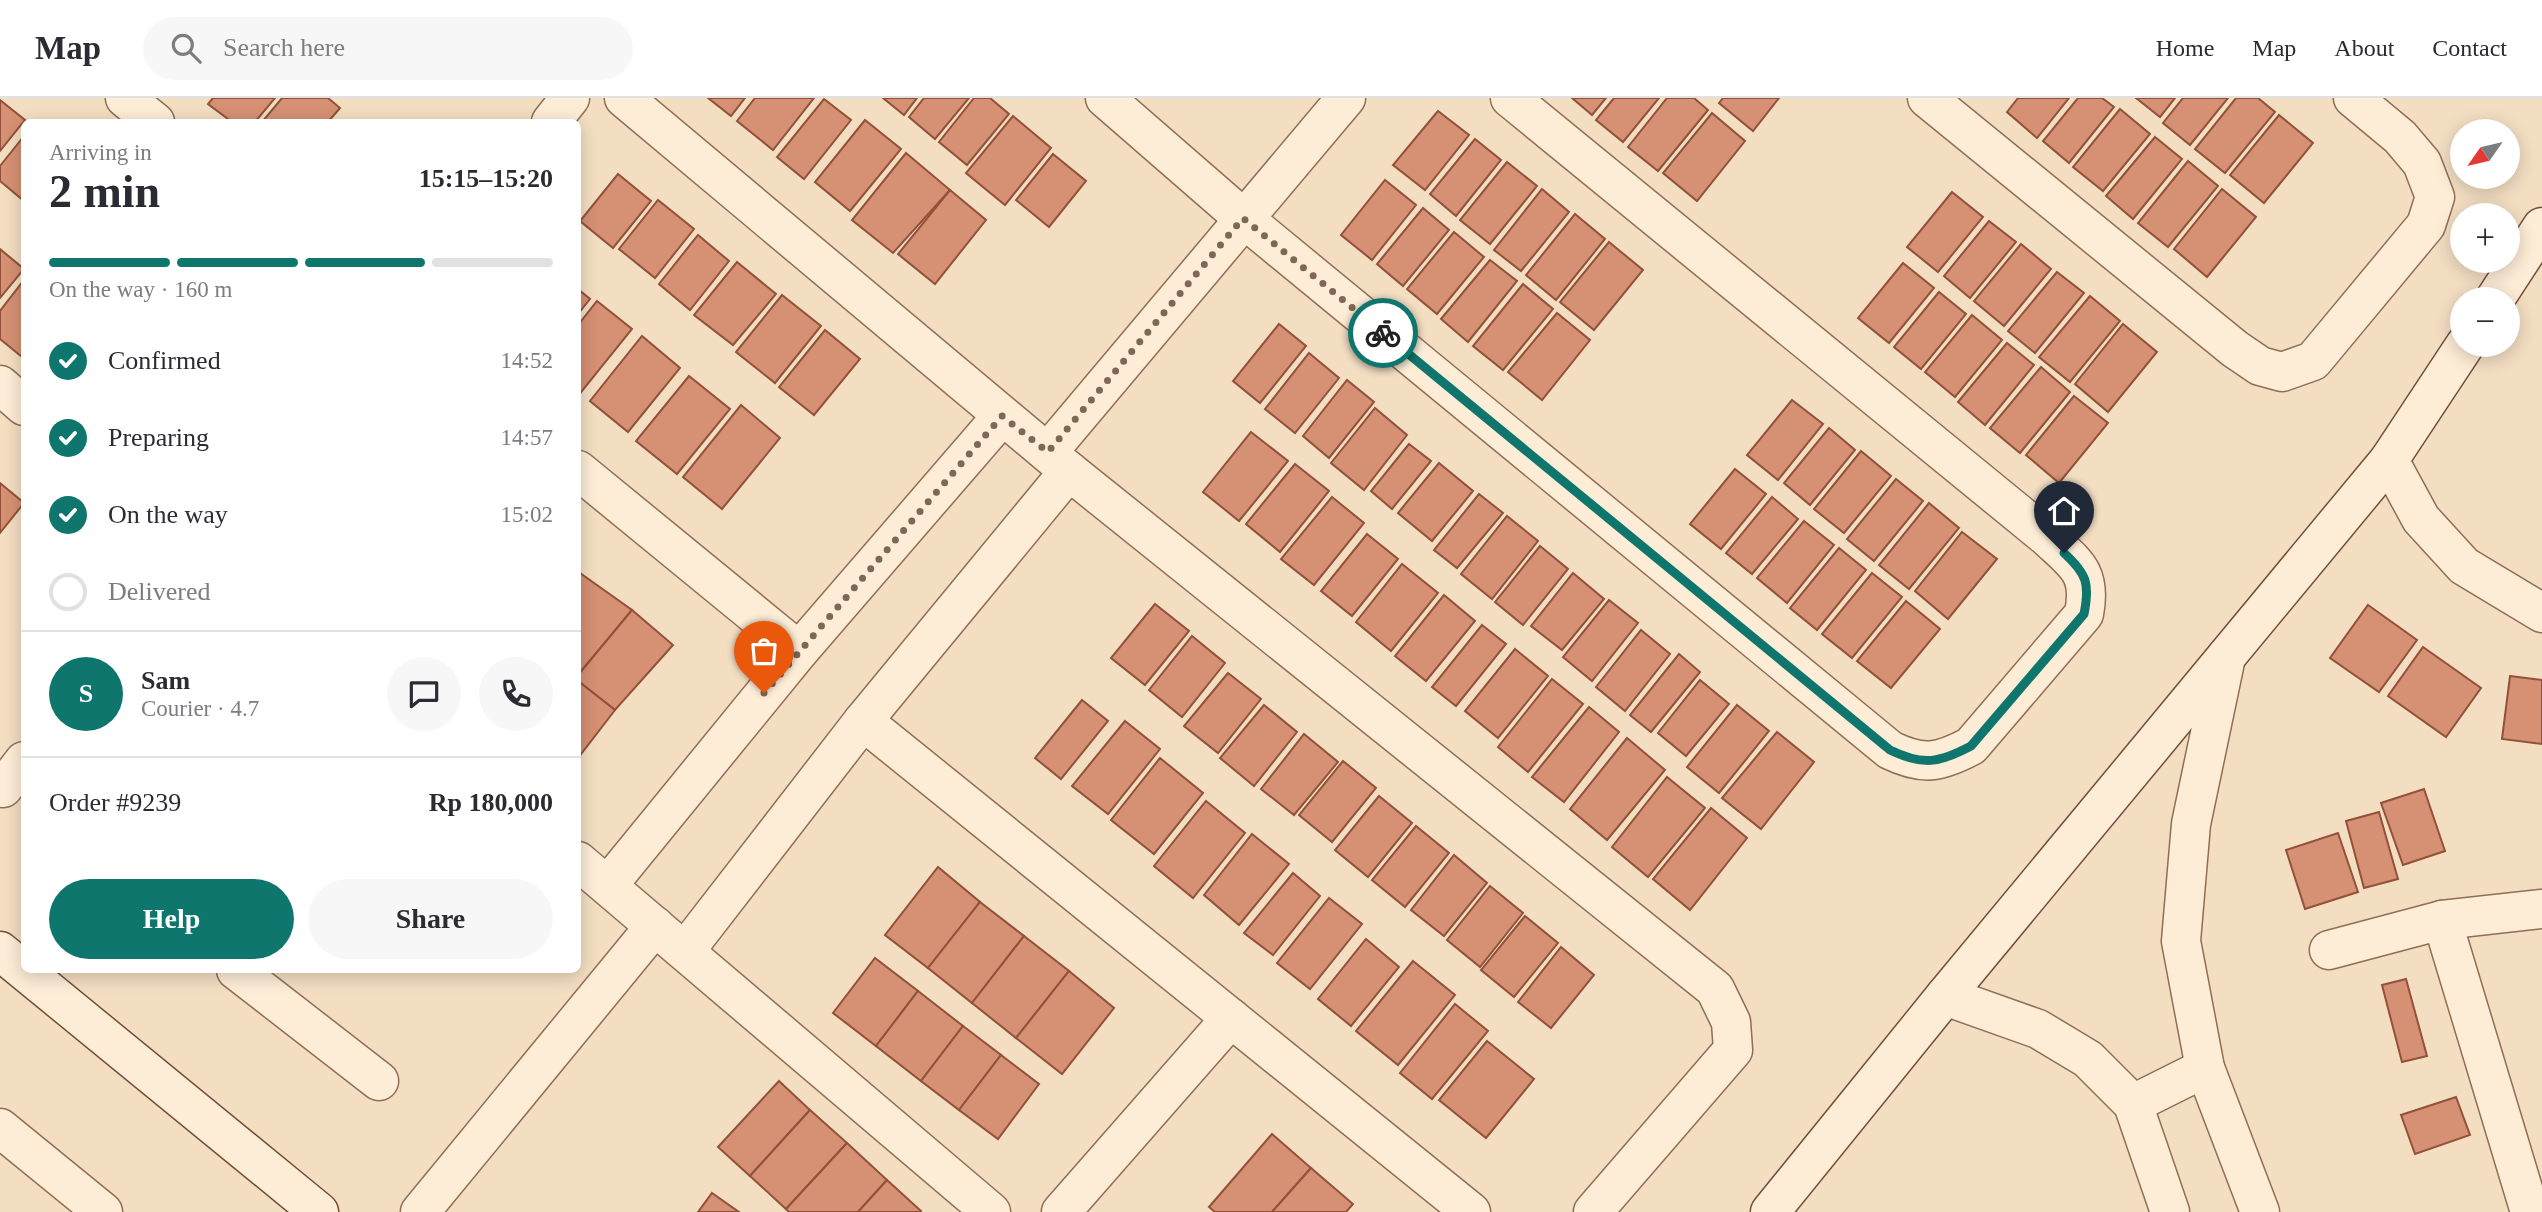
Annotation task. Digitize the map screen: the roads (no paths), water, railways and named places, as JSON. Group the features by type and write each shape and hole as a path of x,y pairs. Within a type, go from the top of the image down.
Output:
{"street":[{"path":"125,98 151,119"},
{"path":"553,119 570,98"},
{"path":"624,98 1002,416 1715,989 1731,1022 1733,1050 1593,1212"},
{"path":"1105,98 1243,218 1890,750 1909,759 1928,762 1949,758 1971,746 2084,614 2088,593 2081,569 2047,537 1510,98"},
{"path":"685,951 863,721 1243,218 1346,98"},
{"path":"1927,98 2235,349 2260,366 2282,372 2314,362 2426,225 2435,197 2421,163 2400,137 2353,98"},
{"path":"2503,287 2542,228"},
{"path":"1770,1212 1945,996 2389,460 2457,357"},
{"path":"0,385 21,403"},
{"path":"608,886 799,650 1002,416"},
{"path":"2389,460 2421,519 2464,566 2542,613"},
{"path":"581,472 799,650"},
{"path":"2226,657 2191,824 2181,941 2205,1068 2260,1212"},
{"path":"863,721 1471,1212"},
{"path":"581,864 991,1212"},
{"path":"2329,950 2442,920 2542,909"},
{"path":"2442,920 2526,1139 2530,1212"},
{"path":"420,1212 655,926"},
{"path":"0,951 21,968"},
{"path":"27,973 319,1212"},
{"path":"240,973 379,1081"},
{"path":"1945,996 2038,1029 2088,1059 2133,1104 2170,1212"},
{"path":"1061,1212 1231,1018"},
{"path":"2133,1104 2205,1068"},
{"path":"0,1128 103,1212"}]}
